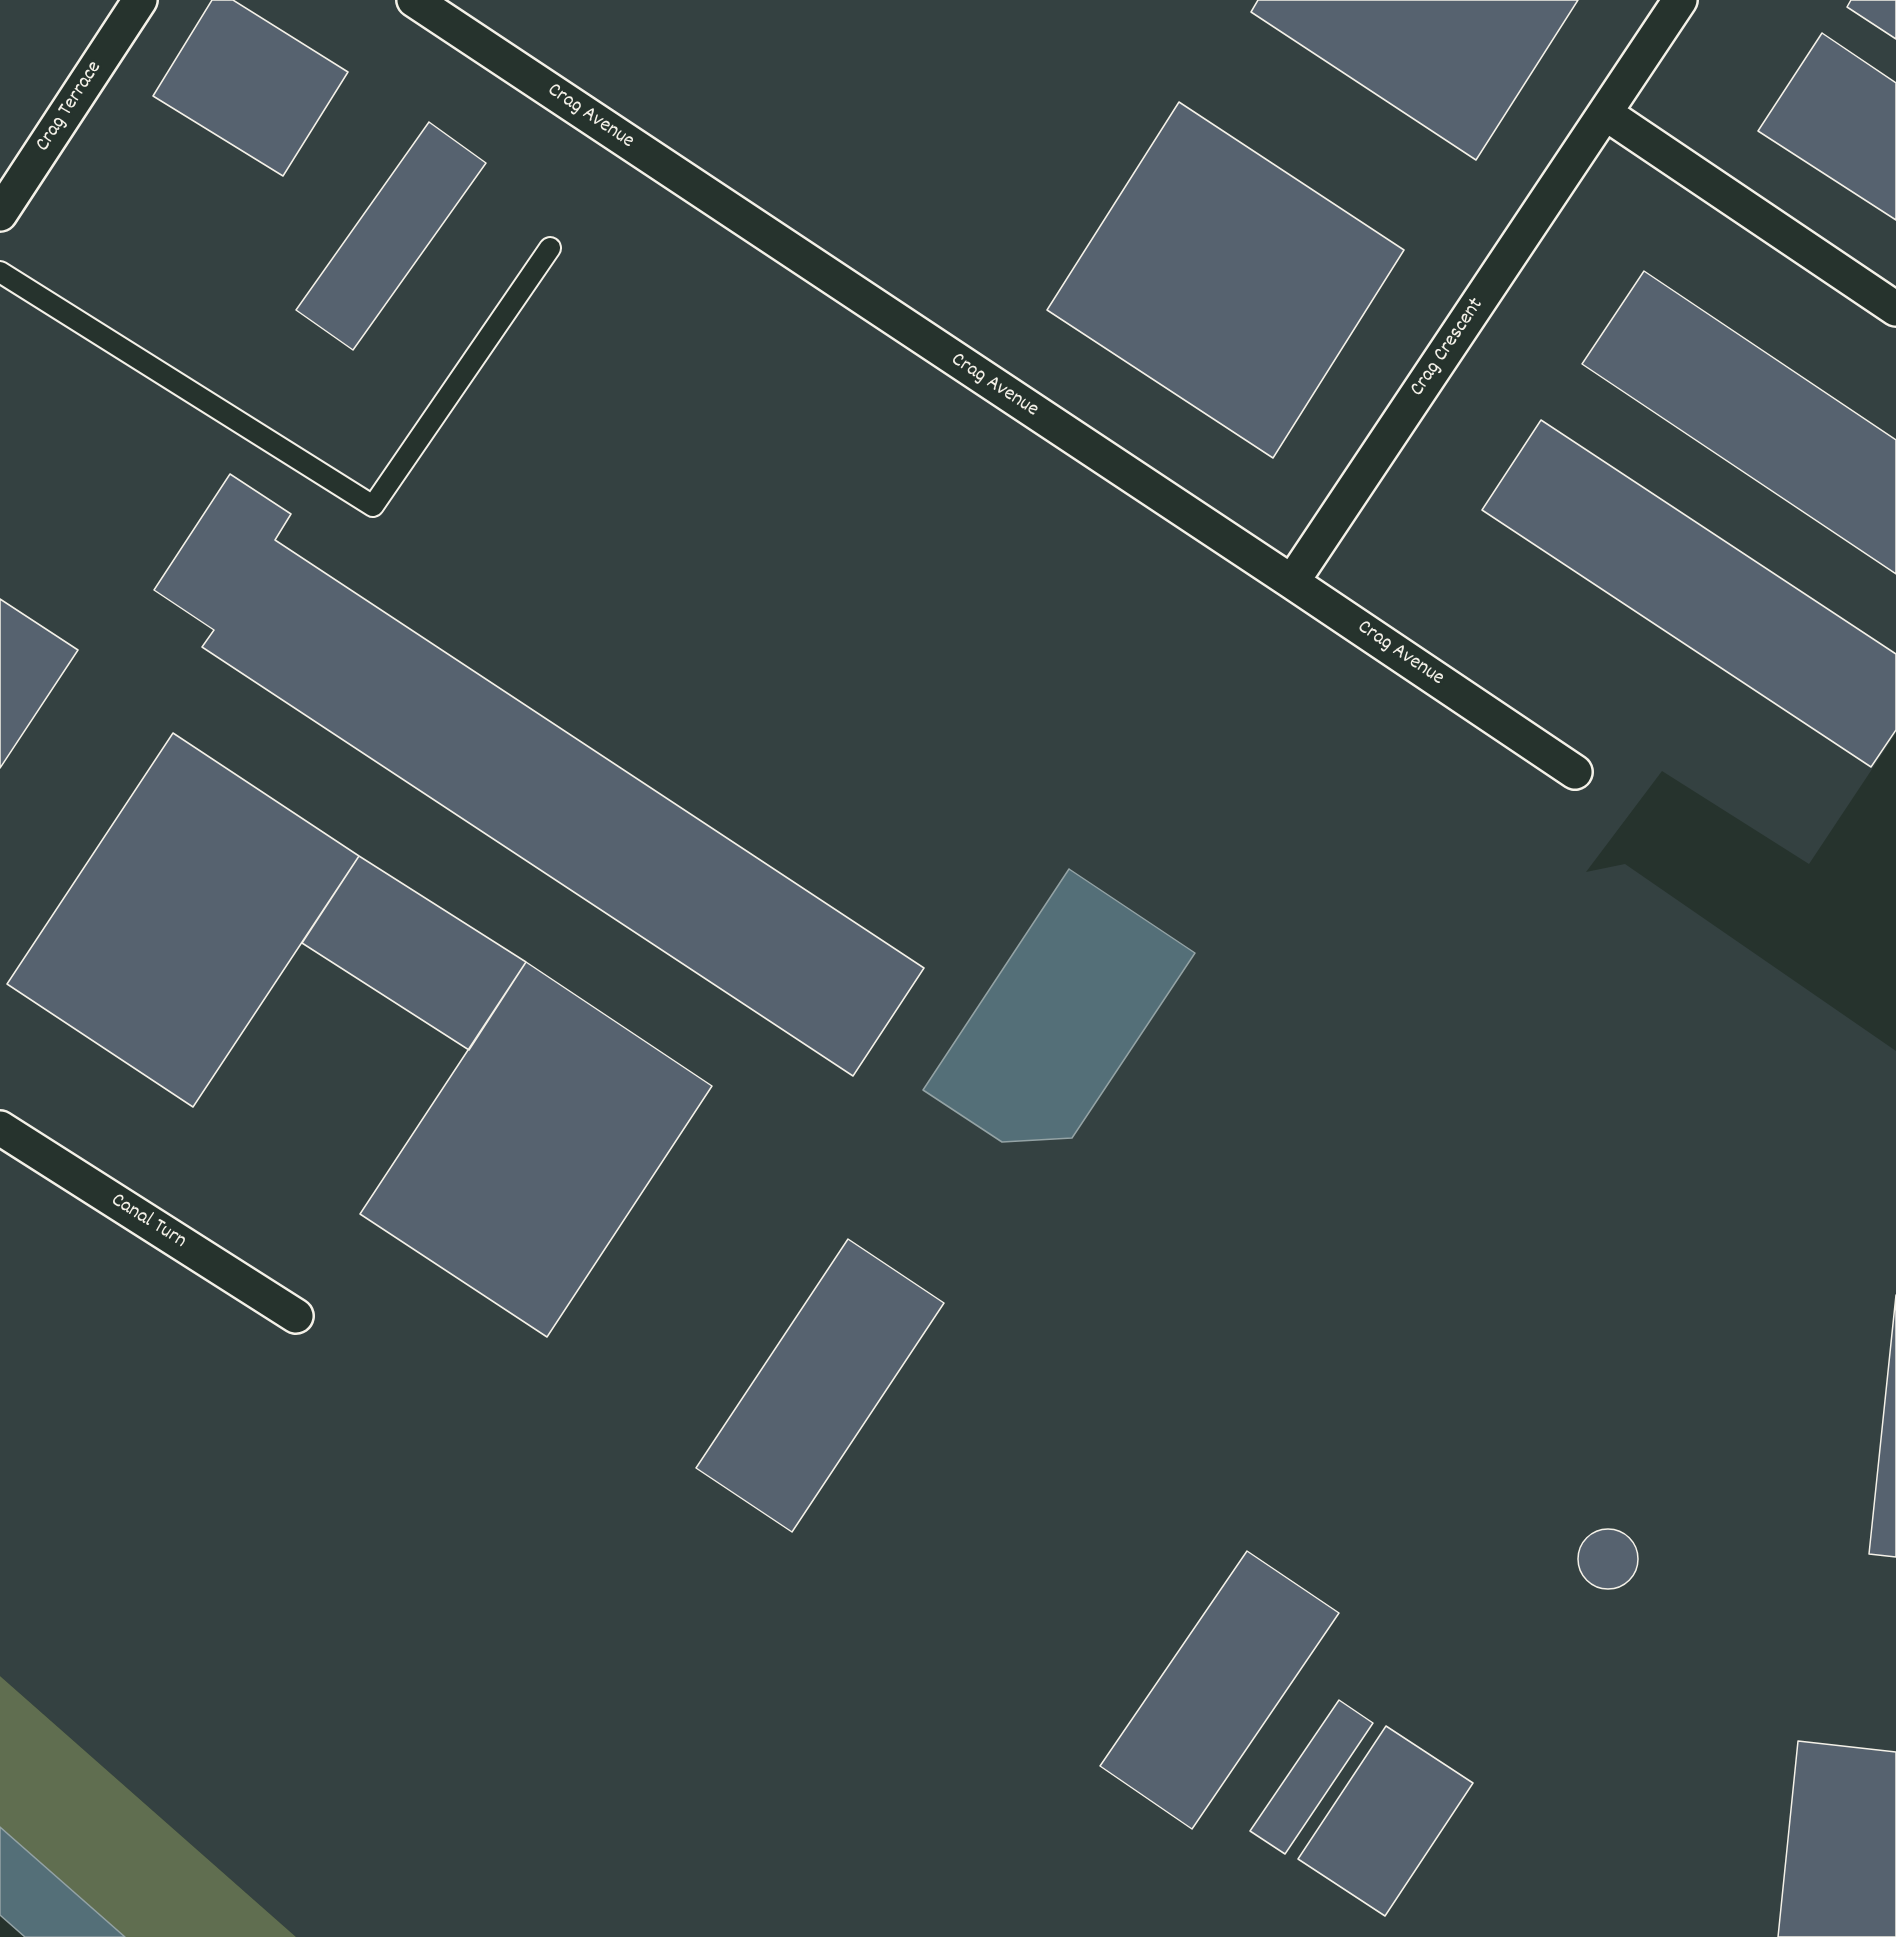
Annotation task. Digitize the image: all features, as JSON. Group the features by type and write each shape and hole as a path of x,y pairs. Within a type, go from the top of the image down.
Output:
{"street":[{"name":"Crag Terrace","path":"0,214 140,0"},
{"name":"Crag Avenue","path":"414,0 1575,772"},
{"name":"Crag Crescent","path":"1292,582 1680,0"},
{"path":"1605,113 1896,309"},
{"name":"Canal Turn","path":"0,1128 296,1316"}],"lane":[{"path":"0,272 373,506 550,248"}],"shaded area":[{"path":"0,0 1896,0 1896,733 1809,864 1662,771 1586,872 1625,864 1896,1051 1896,1937 296,1937 0,1676"}],"green space":[{"path":"0,1676 296,1937 125,1937 0,1827"}],"water":[{"path":"1069,869 1195,953 1072,1138 1002,1142 923,1090"},
{"path":"0,1827 125,1937 25,1937 0,1915"}],"building":[{"path":"212,0 233,0 348,72 283,176 153,96"},
{"path":"1258,0 1578,0 1476,160 1251,12"},
{"path":"1851,0 1896,0 1896,39 1847,7"},
{"path":"1822,33 1896,83 1896,220 1758,131"},
{"path":"1179,102 1404,250 1273,458 1047,310"},
{"path":"429,122 486,163 353,350 296,310"},
{"path":"1644,271 1896,440 1896,574 1582,364"},
{"path":"1541,420 1896,654 1896,730 1871,767 1482,510"},
{"path":"230,474 291,514 275,540 924,968 853,1076 202,647 214,630 154,590"},
{"path":"0,599 78,650 0,768"},
{"path":"173,733 359,856 193,1107 7,984"},
{"path":"359,856 526,962 469,1050 302,943"},
{"path":"526,962 712,1086 547,1337 360,1214"},
{"path":"848,1239 944,1303 792,1532 696,1468"},
{"path":"1896,1295 1896,1557 1869,1554"},
{"path":"1608,1529 1625,1534 1633,1542 1638,1559 1633,1576 1625,1584 1608,1589 1591,1584 1583,1576 1578,1559 1583,1542 1591,1534"},
{"path":"1247,1551 1339,1613 1192,1829 1100,1766"},
{"path":"1339,1700 1373,1723 1285,1854 1250,1831"},
{"path":"1386,1726 1473,1783 1385,1916 1298,1859"},
{"path":"1798,1741 1896,1752 1896,1937 1778,1937"}]}
